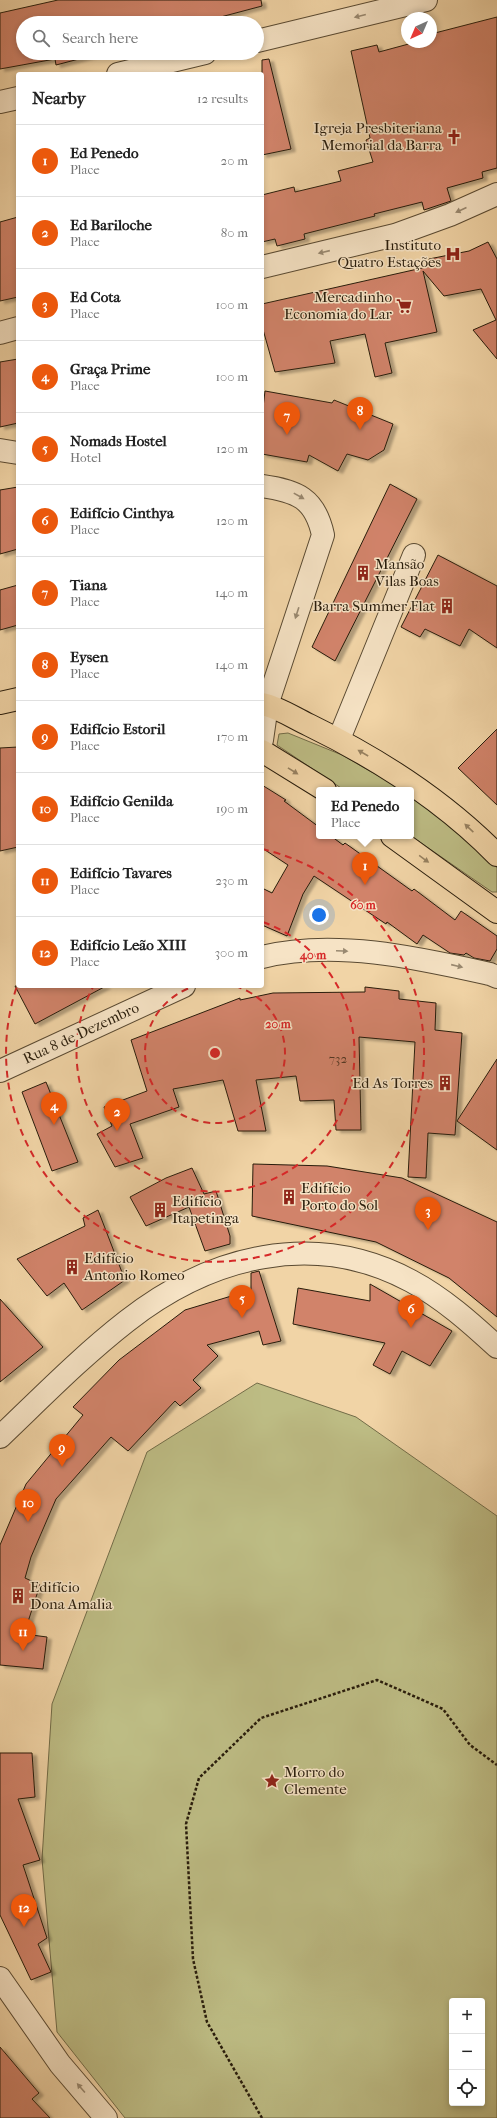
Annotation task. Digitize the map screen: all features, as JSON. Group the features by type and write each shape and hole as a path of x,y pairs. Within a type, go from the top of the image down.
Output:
{"main road":[{"path":"0,703 16,699"},
{"path":"264,704 339,739 415,785 450,811 497,855"},
{"path":"264,752 320,787"},
{"path":"396,839 494,908"}],"street":[{"path":"264,39 426,0"},
{"path":"126,72 176,60"},
{"path":"0,102 16,98"},
{"path":"264,267 395,235 450,215 497,194"},
{"path":"0,333 16,329"},
{"path":"0,450 16,452"},
{"path":"264,486 286,490 307,501 320,519 323,535 264,704"},
{"path":"339,739 414,555"},
{"path":"264,957 277,954 327,950 380,954 419,958 490,974 497,977"},
{"name":"Rua 8 de Dezembro","path":"0,1071 180,988"},
{"path":"0,1437 86,1356 127,1320 176,1288 224,1267 275,1254 324,1254 372,1263 411,1281 448,1305 497,1347"},
{"path":"0,1978 60,2064 106,2118"}],"path":[{"path":"262,2118 207,2022 193,1959 186,1824 199,1778 261,1718 377,1680 443,1709 470,1745 497,1765"}],"shaded area":[{"path":"288,733 342,755 398,787 340,787 277,745 279,734"},
{"path":"414,797 481,851 497,868 497,892 492,892 414,838"},
{"name":"Morro do Clemente","path":"257,1383 356,1417 497,1516 497,2118 125,2118 57,2032 42,1859 52,1704 147,1452"}],"building":[{"path":"58,0 261,0 262,6 224,16 16,16 16,60 50,60 0,69 0,13"},
{"path":"497,17 497,168 482,172 483,178 447,188 451,201 424,210 422,202 374,214 375,216 304,234 305,239 277,246 275,239 264,242 264,194 294,187 295,192 341,181 338,171 373,162 366,140 370,138 351,51 377,45 379,52 401,46 401,48 437,48 437,32"},
{"path":"269,59 291,149 264,155 264,72 262,72 262,60"},
{"path":"55,60 75,60 56,65"},
{"path":"16,218 16,297 0,301 0,222"},
{"path":"488,242 497,259 497,359 473,330 496,320 481,289 444,296 423,271 437,332 385,343 392,373 375,377 365,334 330,341 335,363 275,372 264,333 264,304 431,266 429,259 469,251"},
{"path":"16,359 16,423 0,427 0,362"},
{"path":"265,391 332,403 334,400 393,424 384,450 368,460 347,454 338,471 309,455 307,462 264,454"},
{"name":"Mansão Vilas Boas","path":"390,484 417,499 335,661 312,647"},
{"path":"16,487 16,550 0,554 0,490"},
{"name":"Barra Summer Flat","path":"438,555 497,586 497,648 469,629 460,646 425,629 420,637 401,627"},
{"path":"16,586 16,626 0,630 0,590"},
{"path":"497,729 497,805 458,768"},
{"path":"16,747 16,847 0,851 0,748"},
{"path":"264,786 286,800 284,801 316,825 316,839 335,839 343,845 345,843 412,891 414,889 455,920 461,911 497,936 497,949 490,961 474,958 466,953 464,955 450,953 423,935 417,944 387,922 386,924 314,876 303,894 287,936 264,926 264,889 272,893 288,865 264,849"},
{"path":"365,987 399,991 399,999 436,1003 435,1030 462,1033 455,1135 428,1133 426,1178 408,1177 415,1042 359,1037 361,1130 336,1130 334,1100 300,1101 296,1076 256,1080 266,1131 238,1131 223,1080 173,1089 179,1107 130,1124 143,1158 115,1167 97,1134 112,1126 104,1107 147,1091 131,1040 240,998 240,1000 273,993 365,992"},
{"path":"16,988 102,988 35,1024"},
{"path":"497,1059 497,1150 457,1121"},
{"path":"46,1082 78,1162 52,1171 22,1092"},
{"path":"253,1164 327,1166 402,1178 497,1222 497,1317 449,1278 376,1242 252,1216"},
{"name":"Edifício Itapetinga","path":"192,1168 204,1194 216,1191 230,1236 230,1244 205,1251 189,1207 146,1226 130,1197 166,1178"},
{"name":"Edifício Antonio Romeo","path":"98,1210 125,1280 82,1310 64,1283 47,1296 17,1259 85,1226 83,1218"},
{"path":"259,1271 281,1341 263,1345 259,1331 207,1345 218,1356 193,1380 201,1388 180,1406 175,1401 128,1451 111,1437 56,1499 31,1557 25,1578 40,1585 24,1634 47,1637 43,1669 0,1665 0,1545 26,1484 83,1415 73,1407 119,1360 185,1310 248,1291 251,1302 251,1273"},
{"path":"370,1284 452,1331 430,1366 402,1351 390,1374 373,1365 385,1343 293,1324 298,1288 370,1301"},
{"path":"0,1299 43,1347 0,1382"},
{"path":"0,1753 32,1753 35,1797 18,1799 40,1860 23,1865 47,1938 38,1944 51,1972 31,1980 0,1915"},
{"path":"0,2047 39,2093 32,2099 50,2118 0,2118"}],"place":[{"name":"Igreja Presbiteriana Memorial da Barra","path":"454,137"},
{"name":"Instituto Quatro Estações","path":"453,254"},
{"name":"Mercadinho Economia do Lar","path":"404,306"},
{"name":"Eysen","path":"360,430"},
{"name":"Tiana","path":"287,435"},
{"name":"Mansão Vilas Boas","path":"363,573"},
{"name":"Barra Summer Flat","path":"447,606"},
{"name":"Ed Penedo","path":"365,885"},
{"name":"Ed As Torres","path":"445,1083"},
{"name":"Graça Prime","path":"54,1125"},
{"name":"Ed Bariloche","path":"117,1131"},
{"name":"Edifício Porto do Sol","path":"289,1197"},
{"name":"Edifício Itapetinga","path":"160,1210"},
{"name":"Ed Cota","path":"428,1230"},
{"name":"Edifício Antonio Romeo","path":"72,1267"},
{"name":"Nomads Hostel","path":"242,1318"},
{"name":"Edifício Cinthya","path":"411,1328"},
{"name":"Edifício Estoril","path":"62,1467"},
{"name":"Edifício Genilda","path":"28,1522"},
{"name":"Edifício Dona Amalia","path":"18,1596"},
{"name":"Edifício Tavares","path":"23,1651"},
{"name":"Morro do Clemente","path":"272,1781"},
{"name":"Edifício Leão XIII","path":"24,1927"}]}
